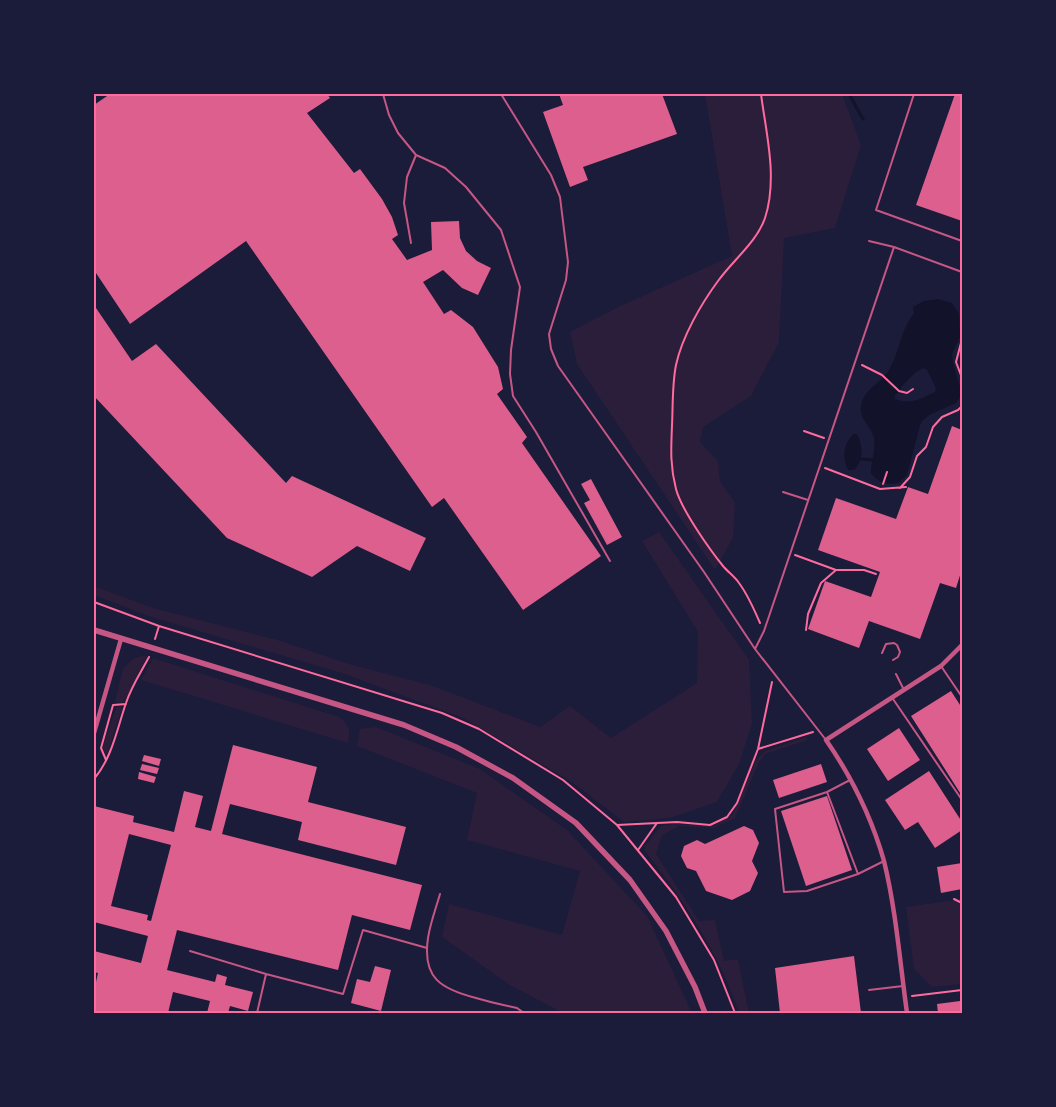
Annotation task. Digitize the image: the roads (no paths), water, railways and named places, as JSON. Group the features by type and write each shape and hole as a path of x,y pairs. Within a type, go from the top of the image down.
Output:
{"street":[{"path":"94,630 404,725 456,747 513,778 576,823 630,880 666,931 695,987 705,1013"},
{"path":"94,733 121,639"},
{"path":"907,1013 889,883 884,861 866,813 850,780 826,740 941,666 962,645"}],"lane":[{"path":"383,94 389,115 398,133 416,155 445,168 466,187 501,230 520,288 510,350 510,374 513,396 536,432 610,561"},
{"path":"501,94 552,175 560,197 568,262 566,280 548,334 551,349 558,366 704,572 755,649 826,740"},
{"path":"914,94 876,210 962,241"},
{"path":"411,243 404,203 407,177 416,155"},
{"path":"868,241 894,247 962,272"},
{"path":"755,649 764,631 894,247"},
{"path":"783,492 808,500"},
{"path":"882,653 886,644 894,644 899,649 898,657 893,660"},
{"path":"941,666 962,697"},
{"path":"896,674 904,690"},
{"path":"893,698 962,800"},
{"path":"850,780 827,792 775,809 784,892 807,891 858,874 884,861"},
{"path":"827,792 858,874"},
{"path":"440,894 427,948 430,971 437,981 446,989 516,1008 524,1013"},
{"path":"190,951 266,974 343,994 363,930 427,948"},
{"path":"256,1013 266,974"},
{"path":"869,990 903,986"}],"waterway":[{"path":"849,94 863,119"},
{"path":"861,459 873,460"}]}
